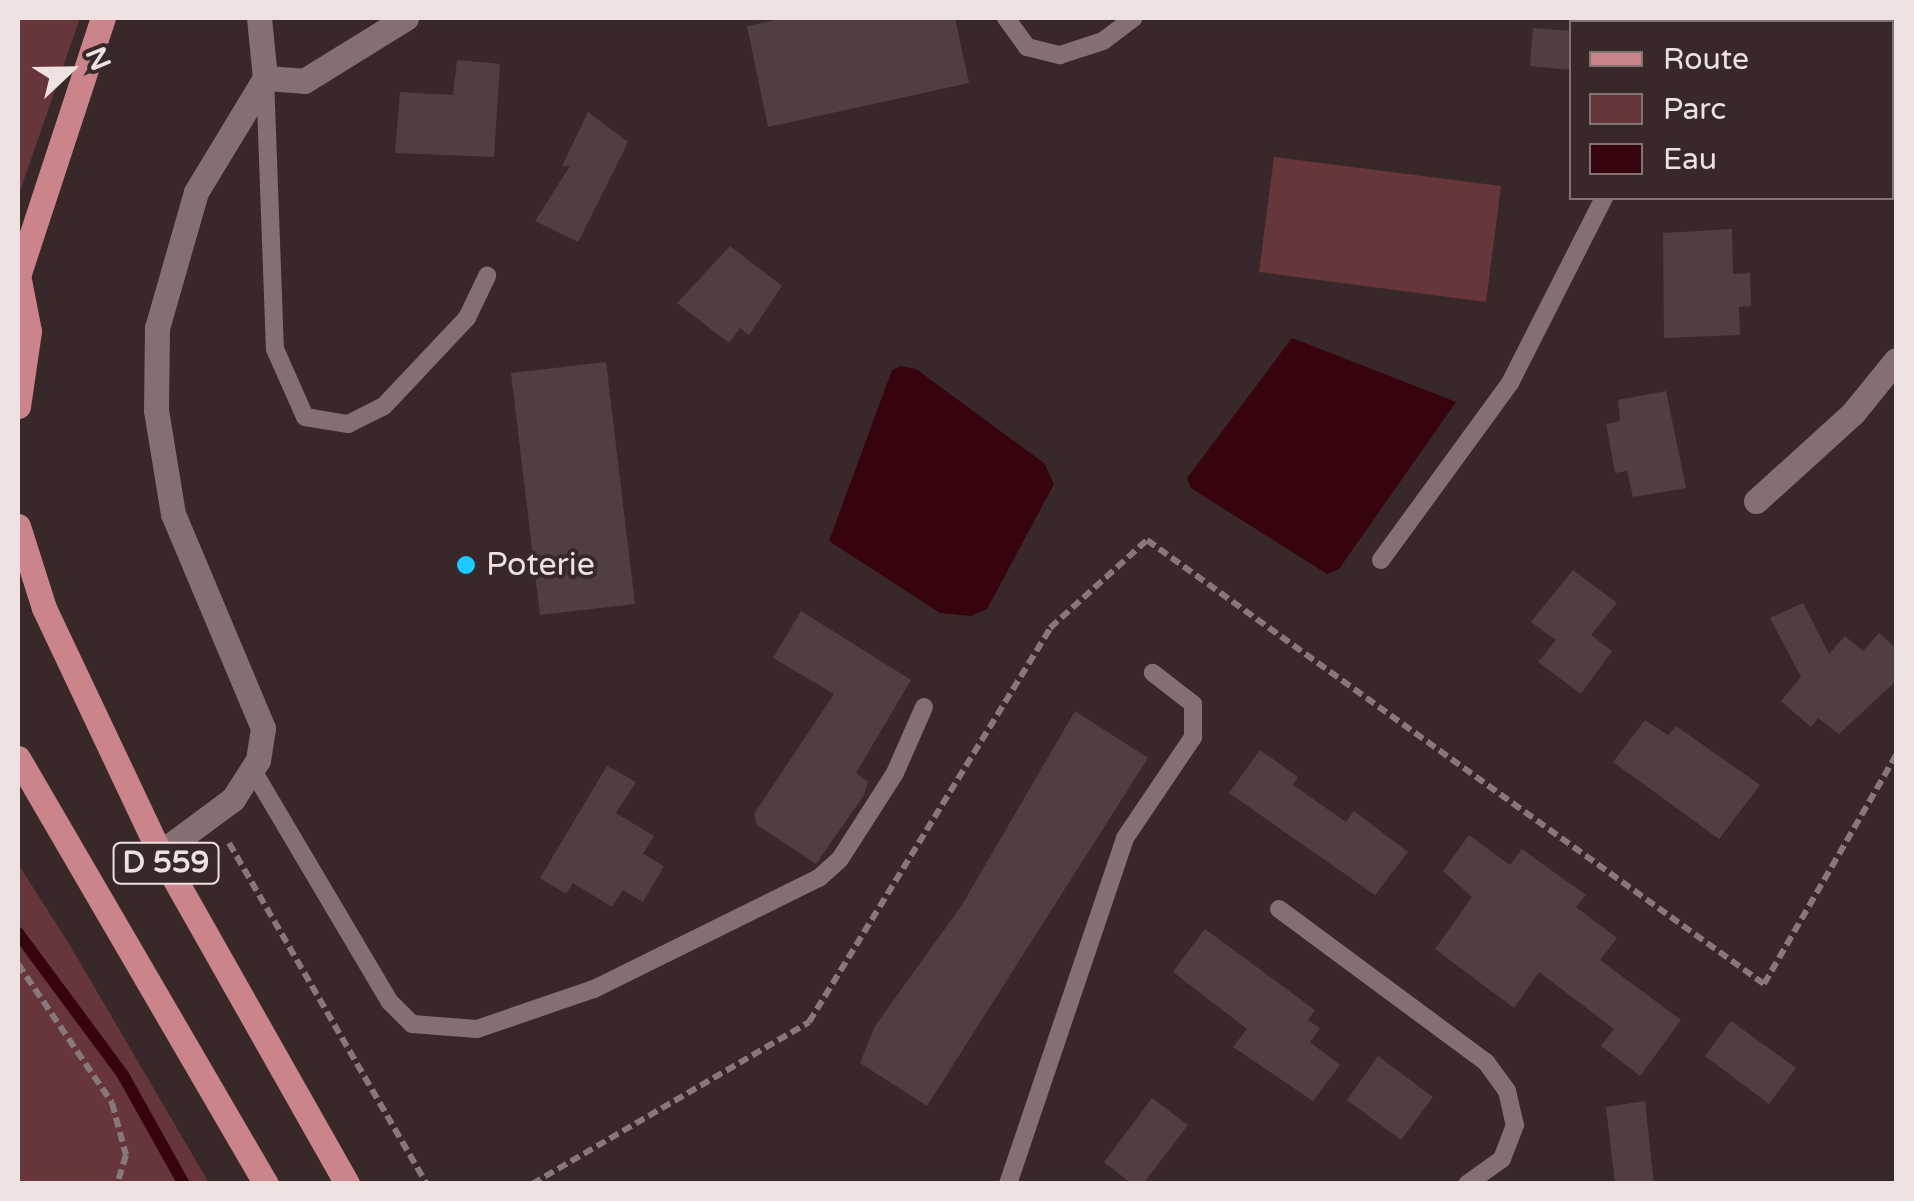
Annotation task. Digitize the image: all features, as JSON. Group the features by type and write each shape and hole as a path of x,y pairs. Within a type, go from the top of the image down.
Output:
{"main road":[{"path":"18,406 29,332 18,276 103,18"},
{"name":"D 559","path":"18,526 44,608 160,853 347,1184"},
{"name":"D 559","path":"18,758 266,1184"}],"street":[{"path":"160,853 213,814 252,769 263,728 173,514 156,410 157,328 196,192 264,78 259,18"},
{"path":"264,78 304,81 406,18"},
{"path":"1756,501 1853,413 1896,360"}],"lane":[{"path":"1006,18 1027,46 1060,54 1103,41 1133,18"},
{"path":"264,78 275,348 305,417 348,424 384,406 466,318 487,276"},
{"path":"1382,560 1510,382 1603,200"},
{"path":"1008,1184 1125,838 1193,736 1193,704 1154,673"},
{"path":"252,769 390,1002 412,1024 477,1029 594,989 819,878 840,860 895,773 924,708"},
{"path":"1279,909 1486,1062 1507,1091 1514,1125 1502,1159 1468,1184"}],"path":[{"path":"532,1184 809,1022 1050,628 1146,540 1764,984 1896,755"},
{"path":"213,814 427,1184"},
{"path":"18,964 112,1103 126,1155 117,1184"}],"green space":[{"path":"18,18 80,18 18,197"},
{"path":"1274,157 1501,186 1486,302 1259,272"},
{"path":"18,864 68,942 209,1183 18,1183"}],"water":[{"path":"1292,338 1456,402 1339,569 1327,574 1191,488 1187,478"},
{"path":"901,366 916,369 1044,463 1054,484 987,609 971,616 940,613 829,541 892,370"}],"building":[{"path":"785,18 955,18 969,83 768,127 747,26"},
{"path":"1533,28 1569,31 1569,70 1530,66"},
{"path":"457,60 500,64 494,157 395,153 400,92 453,95"},
{"path":"588,112 628,142 578,242 535,221 570,166 562,166"},
{"path":"1732,229 1733,274 1750,273 1751,306 1739,307 1740,335 1664,338 1663,233"},
{"path":"730,246 782,286 749,335 740,328 729,343 677,303"},
{"path":"606,362 635,604 540,615 511,373"},
{"path":"1666,391 1686,488 1633,497 1627,471 1615,473 1606,424 1620,421 1618,400"},
{"path":"1573,570 1617,603 1591,635 1612,651 1581,694 1538,662 1556,640 1531,622"},
{"path":"1803,603 1829,654 1845,636 1863,651 1879,633 1896,648 1896,681 1839,734 1818,718 1811,727 1781,701 1801,677 1770,618"},
{"path":"801,611 911,680 856,773 868,782 864,795 816,864 757,825 754,814 834,694 773,658"},
{"path":"1075,711 1148,758 927,1106 860,1063 875,1026 962,905"},
{"path":"1645,720 1668,735 1676,726 1760,785 1719,839 1613,762"},
{"path":"1260,750 1298,777 1293,785 1346,822 1354,811 1408,852 1375,895 1229,793"},
{"path":"607,766 636,782 616,813 654,836 643,854 664,866 643,902 623,890 612,907 573,883 566,894 540,878"},
{"path":"1469,835 1510,865 1522,849 1586,895 1576,907 1617,938 1600,960 1681,1020 1640,1076 1601,1046 1614,1029 1539,972 1514,1008 1435,949 1472,897 1443,871"},
{"path":"1205,929 1315,1010 1308,1020 1320,1028 1310,1042 1340,1065 1313,1101 1233,1047 1247,1029 1173,972"},
{"path":"1731,1021 1796,1068 1769,1104 1705,1056"},
{"path":"1378,1056 1433,1097 1401,1140 1347,1100"},
{"path":"1152,1098 1188,1125 1143,1184 1132,1184 1104,1162"},
{"path":"1645,1101 1654,1184 1615,1184 1606,1107"}],"waterway":[{"path":"18,933 123,1075 184,1184"}],"place":[{"name":"Poterie","path":"466,565"}]}
